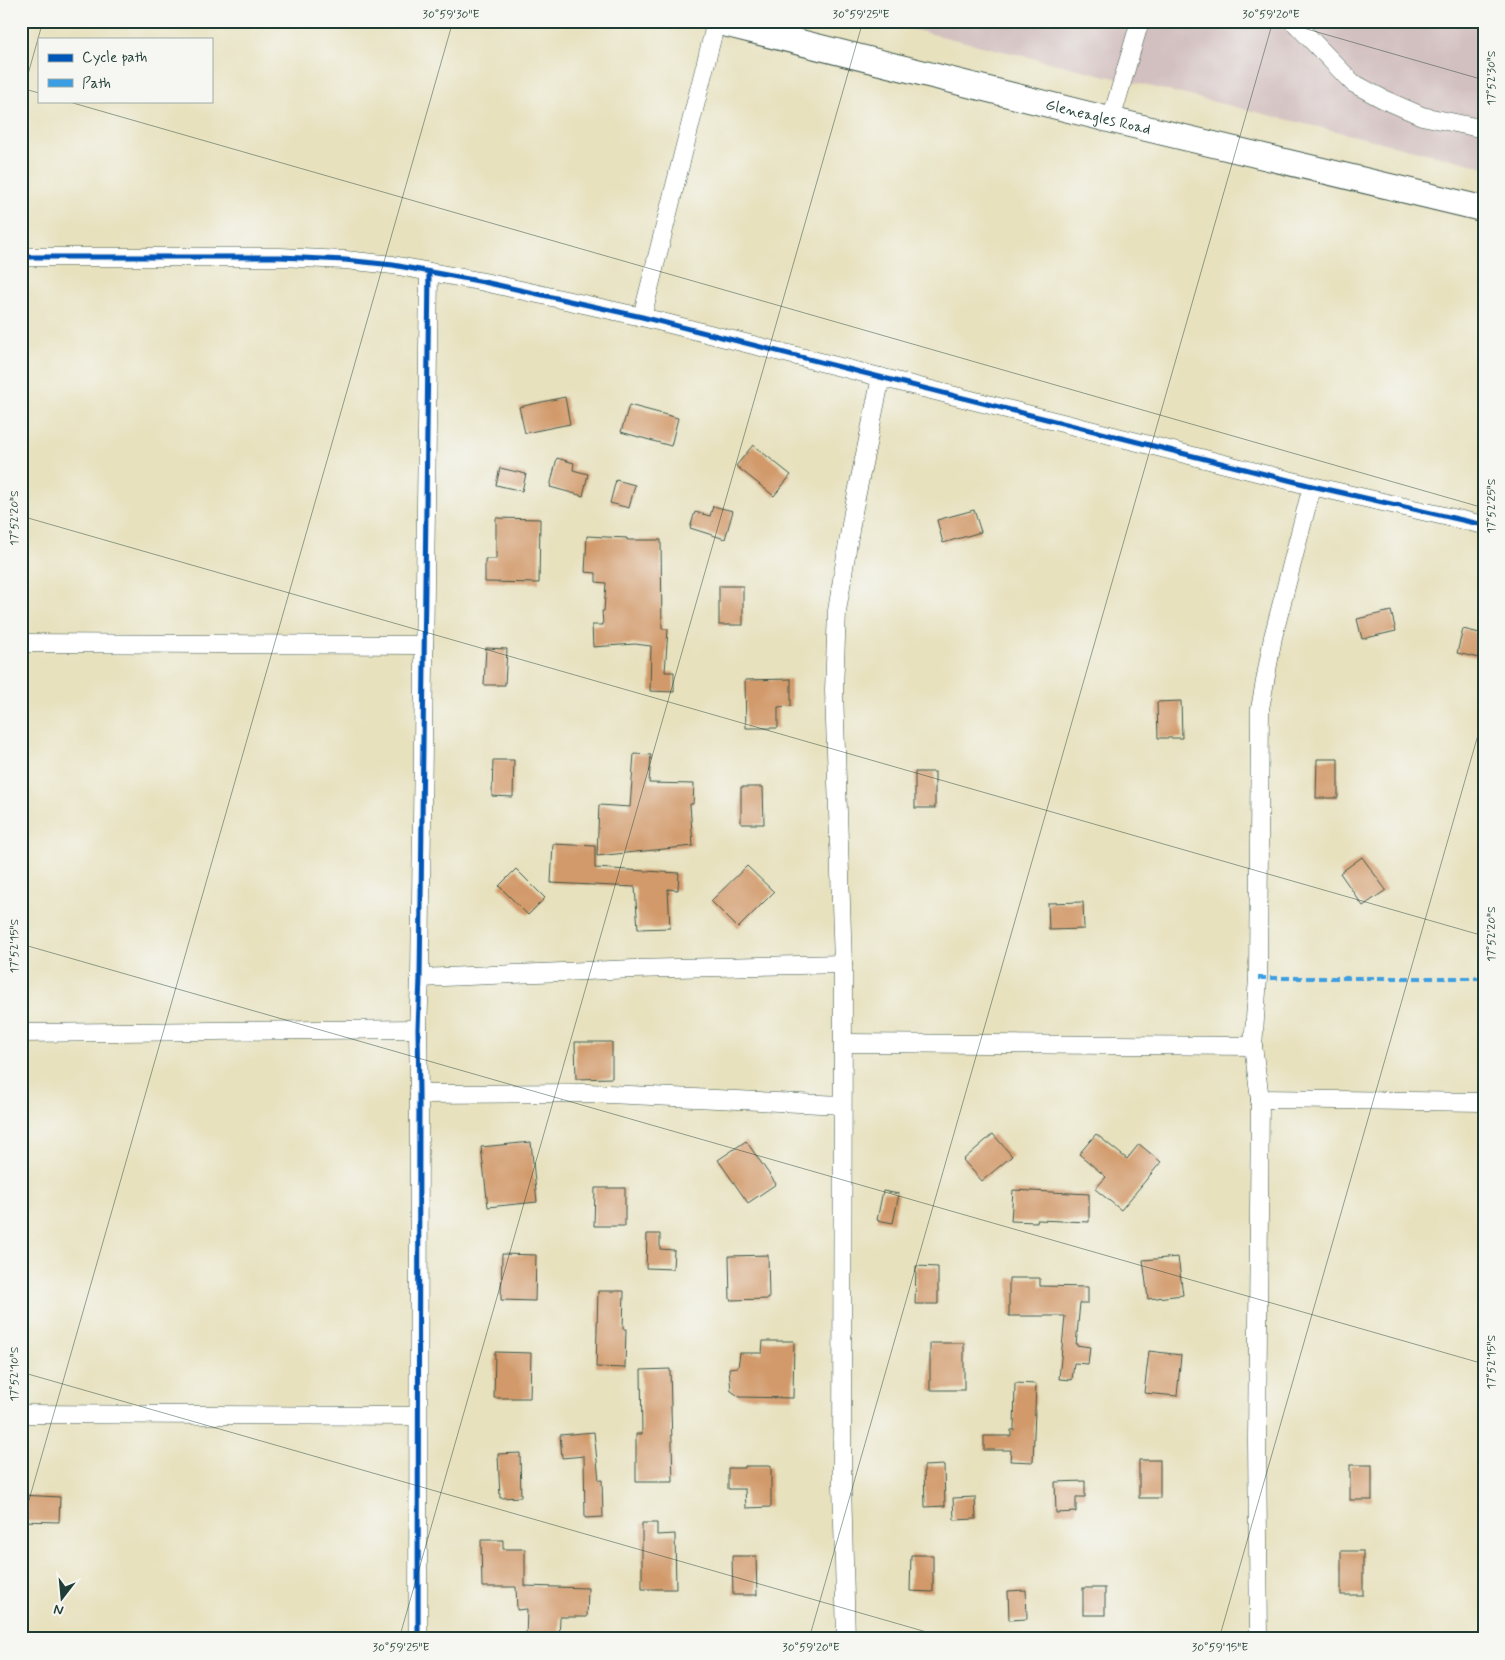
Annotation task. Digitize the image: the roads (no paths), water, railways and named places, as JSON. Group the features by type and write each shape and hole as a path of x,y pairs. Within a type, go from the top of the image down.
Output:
{"street":[{"path":"1111,120 1140,21"},
{"path":"1293,21 1353,82 1383,99 1422,116 1484,129"},
{"path":"642,318 715,22"},
{"name":"Gleneagles Road","path":"715,22 1484,210"},
{"path":"21,257 280,257 393,265 484,282 642,318 1312,486 1484,525"},
{"path":"418,1639 418,1029 429,272"},
{"path":"846,1639 842,1483 844,1288 842,1105 844,1043 834,690 837,611 853,512 881,377"},
{"path":"1259,1639 1256,1442 1260,1099 1253,1046 1258,978 1260,709 1273,637 1312,486"},
{"path":"21,643 424,644"},
{"path":"420,978 634,969 843,964"},
{"path":"21,1032 418,1029"},
{"path":"844,1043 1253,1046"},
{"path":"419,1094 586,1093 842,1105"},
{"path":"1260,1099 1484,1102"},
{"path":"21,1414 418,1416"}]}
